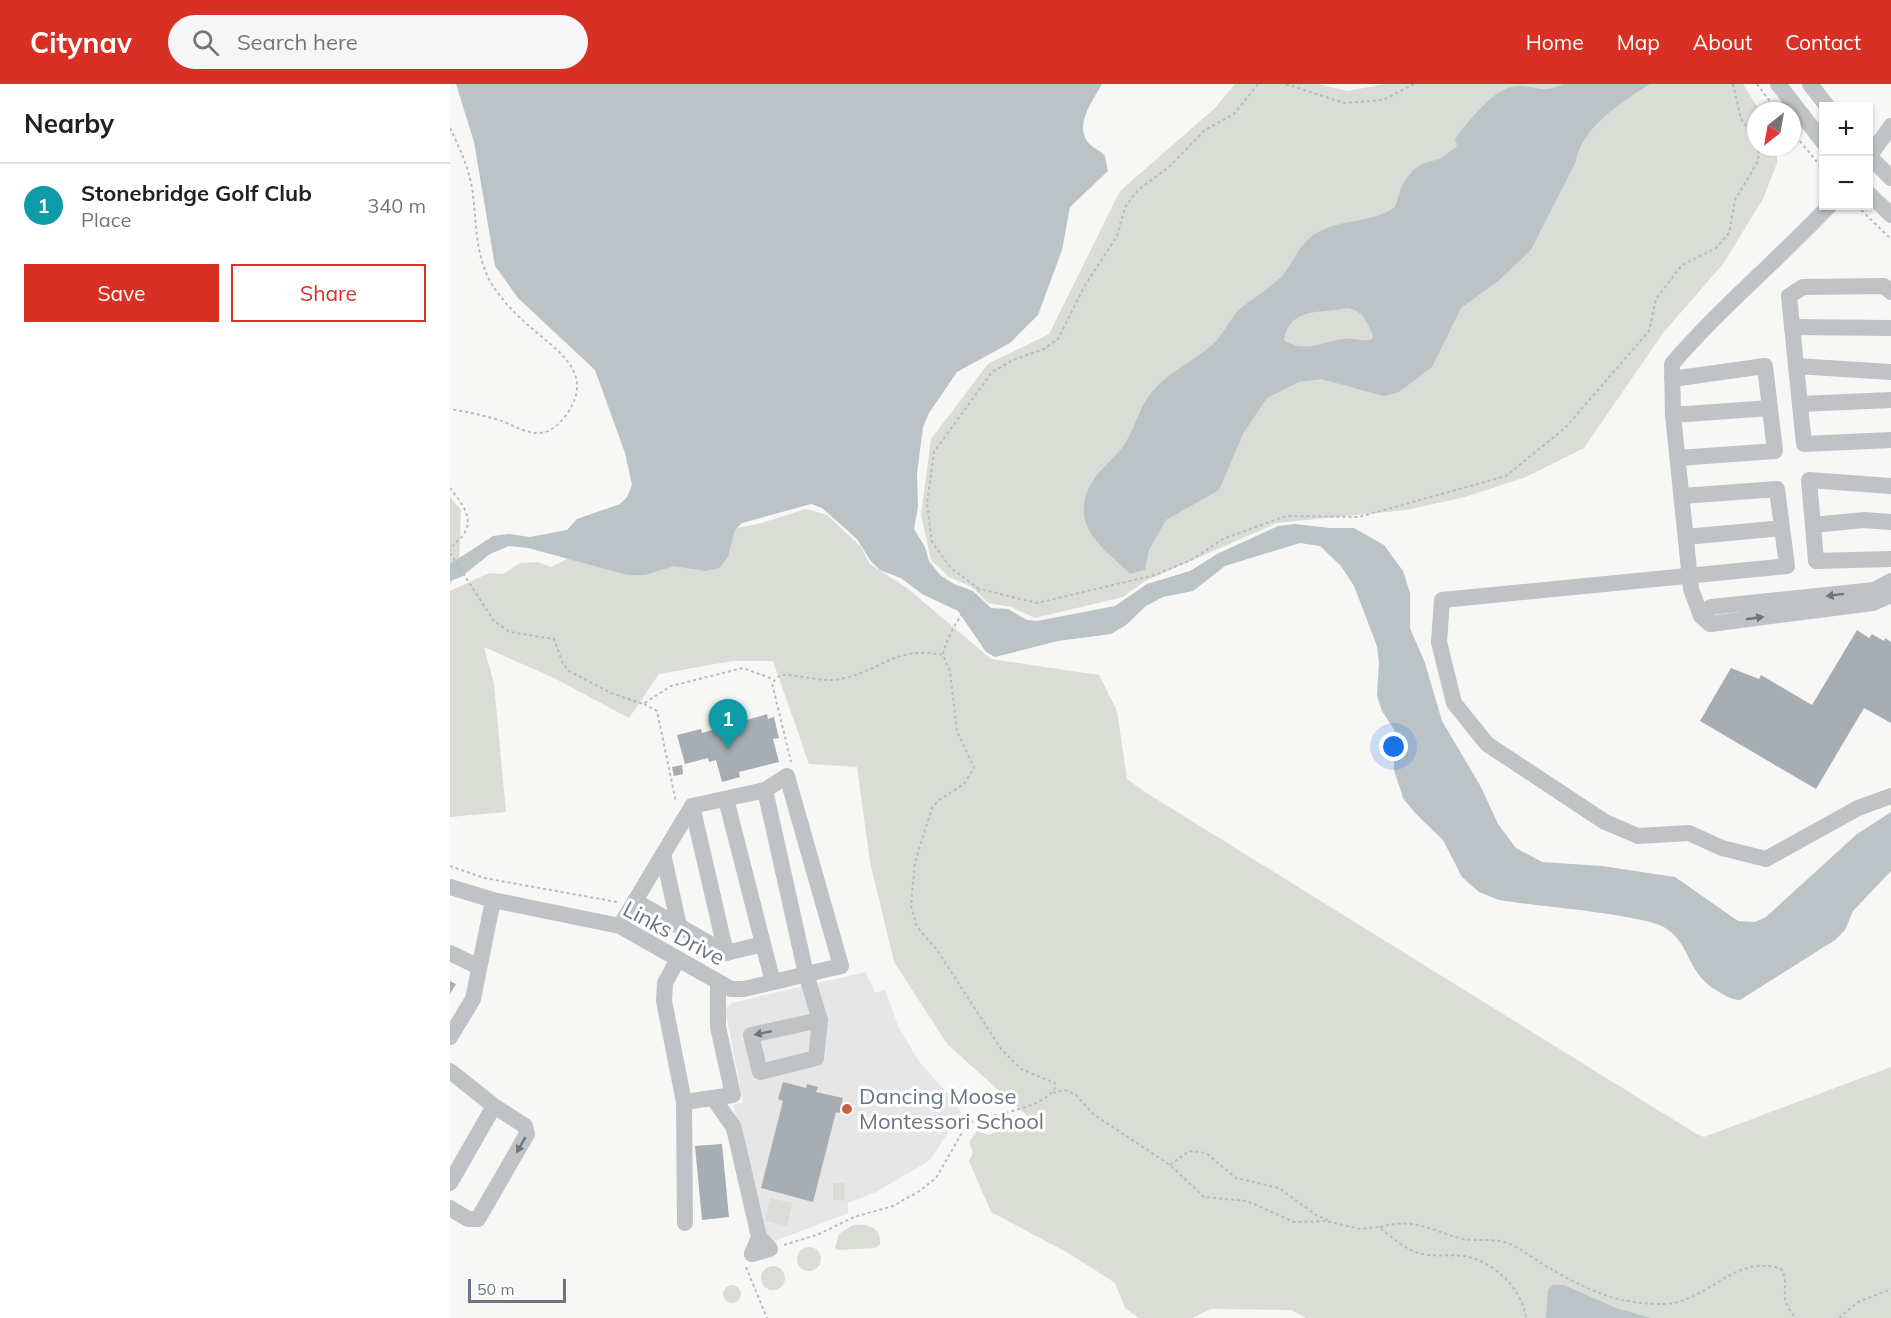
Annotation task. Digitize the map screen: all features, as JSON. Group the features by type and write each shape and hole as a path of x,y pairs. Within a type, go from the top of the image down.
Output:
{"street":[{"path":"1778,84 1819,137"},
{"path":"1810,84 1824,102"},
{"path":"1870,156 1891,126"},
{"path":"1873,161 1891,178"},
{"path":"1873,197 1891,215"},
{"path":"1825,210 1713,317 1672,364 1673,415 1691,589 1701,616 1711,607 1890,588"},
{"path":"1891,292 1884,286 1803,287 1789,296 1804,444 1891,440"},
{"path":"1792,327 1891,328"},
{"path":"1672,379 1765,366 1775,451 1678,458"},
{"path":"1796,366 1891,372"},
{"path":"1800,404 1891,400"},
{"path":"1673,415 1770,408"},
{"path":"1891,486 1809,480 1816,561 1891,560"},
{"path":"1682,496 1777,489 1786,566 1442,600 1439,642 1454,703 1487,744 1605,822 1638,836 1689,833 1722,848 1766,859 1858,808 1891,796"},
{"path":"1813,525 1854,520 1891,522"},
{"path":"1686,537 1782,528"},
{"path":"684,805 765,790 787,776"},
{"name":"Links Drive","path":"450,887 493,900 620,926 718,983 738,989 841,966 787,776"},
{"path":"765,790 806,974 820,1020"},
{"path":"726,799 773,982"},
{"path":"620,926 663,854 684,805"},
{"path":"684,805 726,953"},
{"path":"663,854 680,926"},
{"path":"450,1037 473,999 493,900"},
{"path":"635,901 726,953 763,944"},
{"path":"450,953 479,967"},
{"path":"678,959 665,983 664,1001 684,1102 685,1223"},
{"path":"684,1102 733,1095 718,1027 718,983"},
{"path":"450,1071 494,1106 525,1126 527,1134 478,1219 468,1219 450,1208"},
{"path":"712,1098 733,1126 764,1243 752,1254"},
{"path":"450,1183 494,1106"}],"path":[{"path":"1258,84 1234,114 1205,130 1169,167 1138,190 1125,207 1117,236 1084,287 1058,339 1044,349 1014,360 992,372 934,452 927,503 932,542 951,568 979,590 1037,603 1155,575 1191,560 1223,539 1286,516 1359,517 1506,476 1565,428 1648,331 1656,299 1682,265 1716,248 1729,233 1735,200 1758,161 1758,156"},
{"path":"1286,84 1344,103 1383,100 1414,84"},
{"path":"1733,84 1741,119 1747,127"},
{"path":"1757,84 1770,102"},
{"path":"450,128 468,174 478,248 490,280 511,309 566,358 573,370 576,385 569,411 557,426 546,432 531,433 485,416 450,409"},
{"path":"1801,143 1819,164"},
{"path":"1861,210 1891,239"},
{"path":"450,488 466,512 468,522 465,533 450,552 494,621 503,629 554,639 563,664 569,670 611,693 657,711 684,805"},
{"path":"979,590 946,641 943,655 950,672 957,731 974,768 964,784 939,800 932,808 915,862 910,898 917,927 937,950 1001,1049 1021,1069 1055,1083 1053,1093"},
{"path":"643,704 671,686 743,668 773,679 788,674 833,680 856,674 900,654 943,655"},
{"path":"773,679 772,683 791,761 787,776"},
{"path":"450,866 484,878 617,902"},
{"path":"764,1243 819,1234 854,1217 902,1202 936,1178 967,1125 1008,1114 1053,1093 1065,1090 1076,1095 1093,1114 1170,1165 1204,1197 1247,1201 1294,1222 1324,1221 1348,1228 1379,1227 1398,1222 1414,1223 1464,1239 1498,1239 1513,1245 1553,1271 1621,1300 1656,1304 1680,1302 1737,1271 1764,1264 1781,1269 1785,1275 1784,1301 1796,1318"},
{"path":"1170,1165 1189,1151 1206,1153 1236,1178 1279,1188 1316,1215 1336,1224"},
{"path":"1379,1227 1413,1251 1438,1256 1463,1256 1493,1269 1506,1278 1526,1318"},
{"path":"752,1254 745,1264 767,1318"},
{"path":"1839,1318 1858,1302 1891,1289"}],"shaded area":[{"path":"456,84 1102,84 1087,111 1083,127 1087,141 1105,156 1108,171 1070,207 1062,250 1038,315 1010,343 957,372 929,413 923,427 917,474 918,507 914,529 925,547 929,561 940,575 954,584 973,591 991,608 1008,609 1027,620 1037,621 1115,606 1147,584 1190,571 1217,554 1278,526 1295,524 1354,528 1384,545 1403,571 1410,593 1410,628 1425,663 1442,721 1481,787 1498,824 1516,848 1542,862 1602,866 1675,877 1738,921 1755,922 1766,917 1857,834 1891,812 1891,871 1853,911 1845,930 1835,940 1740,1000 1719,992 1708,984 1694,968 1675,936 1667,929 1655,924 1613,915 1499,900 1479,892 1462,877 1443,840 1403,798 1394,770 1395,731 1382,711 1377,696 1379,663 1377,646 1354,586 1341,566 1320,546 1300,543 1225,566 1193,591 1163,597 1146,606 1126,625 1111,634 1058,641 995,657 986,652 958,611 922,594 901,578 880,570 870,560 857,539 822,508 811,504 742,523 735,530 728,557 719,568 705,571 674,566 645,575 628,575 528,548 509,546 490,554 461,577 450,581 450,564 493,536 509,534 530,537 567,530 577,519 620,504 627,497 632,485 625,453 595,370 518,298 495,266 474,142"},
{"path":"1235,84 1317,84 1348,91 1384,84 1743,84 1754,102 1747,102 1747,156 1777,156 1777,163 1763,199 1723,264 1663,333 1584,448 1526,477 1465,497 1407,510 1277,523 1145,581 1123,597 1035,618 1011,607 988,603 972,587 949,577 931,560 921,515 931,439 988,364 1049,334 1120,191 1215,108"},
{"path":"1564,84 1650,84 1605,116 1586,137 1531,250 1498,281 1461,308 1432,367 1399,392 1384,396 1321,379 1299,382 1267,398 1244,432 1219,490 1166,520 1149,550 1145,570 1130,574 1106,552 1092,536 1087,526 1084,516 1086,496 1093,481 1125,443 1143,406 1157,386 1216,341 1240,309 1282,276 1309,238 1335,225 1376,216 1395,207 1402,185 1413,170 1422,164 1442,158 1457,146 1455,139 1491,98 1509,88 1518,86 1545,89","holes":["1353,309 1364,318 1373,336 1372,339 1336,340 1314,346 1299,346 1284,340 1287,329 1293,322 1308,313"]},
{"path":"450,497 461,510 459,563 450,586"},
{"path":"806,509 827,515 861,547 870,564 907,588 991,659 1099,675 1117,711 1127,779 1145,792 1695,1133 1704,1137 1891,1067 1891,1318 1306,1318 1291,1310 1211,1309 1192,1318 1139,1318 1125,1308 1115,1283 1070,1254 991,1212 969,1161 973,1153 969,1142 977,1131 988,1135 1031,1119 948,1045 894,962 870,862 857,767 809,764 773,661 732,661 659,674 629,718 554,678 484,647 494,684 506,812 450,817 450,591 489,573 503,574 520,563 538,562 551,567 567,559 758,524"},
{"name":"Dancing Moose Montessori School","path":"866,972 875,993 885,990 898,1026 918,1060 957,1105 961,1113 930,1160 876,1192 848,1203 848,1213 772,1242 767,1236 733,1105 743,1102 725,1009 732,1003"},
{"path":"833,1183 845,1183 844,1201 833,1200"},
{"path":"770,1198 792,1203 787,1226 765,1221"},
{"path":"853,1225 872,1227 878,1233 880,1244 875,1248 838,1250 835,1248 839,1234"},
{"path":"809,1247 818,1250 821,1259 818,1268 809,1271 800,1268 797,1259 800,1250"},
{"path":"773,1266 781,1270 785,1278 781,1286 773,1290 765,1286 761,1278 765,1270"},
{"path":"728,1285 736,1285 741,1290 739,1301 728,1303 723,1298 723,1290"},
{"path":"1553,1285 1564,1285 1616,1308 1651,1318 1546,1318 1548,1290"}],"building":[{"path":"1857,630 1869,638 1872,634 1891,642 1891,723 1864,708 1816,789 1700,721 1731,668 1759,679 1761,675 1812,705"},
{"path":"767,714 768,719 774,717 779,738 773,739 779,762 739,772 740,777 722,782 716,760 709,762 708,758 685,764 677,735 701,729 702,733"},
{"path":"682,765 683,774 674,776 672,767"},
{"path":"450,981 456,984 450,994"},
{"path":"783,1082 806,1088 807,1084 818,1087 816,1092 843,1098 840,1113 836,1112 813,1202 761,1188 783,1101 778,1099"},
{"path":"722,1144 729,1217 702,1220 695,1146"}],"place":[{"name":"Stonebridge Golf Club","path":"728,749"},
{"name":"Dancing Moose Montessori School","path":"847,1109"}]}
